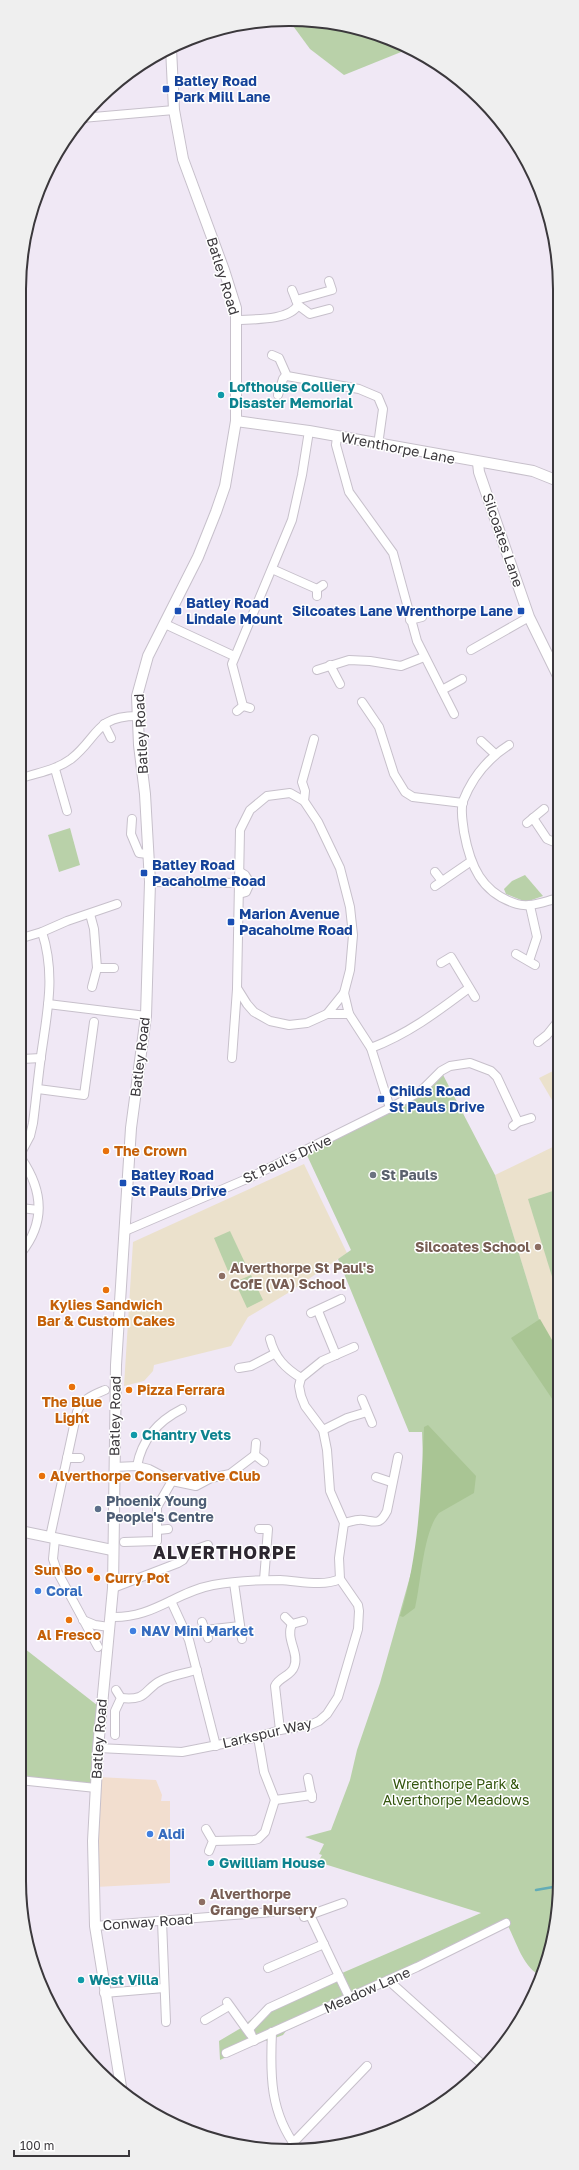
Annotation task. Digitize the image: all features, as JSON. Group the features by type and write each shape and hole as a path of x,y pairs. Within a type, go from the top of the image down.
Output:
{"street":[{"name":"Batley Road","path":"120,2082 104,1993 95,1926 93,1841 98,1748 113,1588 112,1550 115,1379 132,1128 146,1016 150,882 145,794 137,716 137,696 148,656 198,557 216,512 225,486 236,421 236,308 224,270 183,159 174,110 171,54"},
{"path":"90,117 174,110"},
{"path":"298,301 332,290 329,281"},
{"path":"292,290 298,301 310,314 329,309"},
{"path":"237,320 277,316 290,313 295,311 298,301"},
{"path":"272,355 280,358 286,375"},
{"path":"278,395 283,379 286,375"},
{"path":"286,375 359,390 375,395 382,403 383,408 378,444"},
{"name":"Wrenthorpe Lane","path":"236,421 309,431 478,463 533,471 553,478"},
{"path":"244,708 232,664 234,656 292,520 302,475 309,431"},
{"path":"337,437 336,445 340,465 349,492 393,554 410,620 424,657 454,714"},
{"name":"Silcoates Lane","path":"478,463 482,479 529,617 553,666"},
{"path":"272,569 319,590"},
{"path":"410,620 422,617"},
{"path":"471,650 529,617"},
{"path":"165,624 234,656"},
{"path":"317,670 330,665 357,660 401,666 424,657"},
{"path":"330,665 340,684"},
{"path":"442,690 462,679"},
{"path":"362,706 376,729 394,774 405,792 413,797 463,803"},
{"path":"26,777 55,769 71,758 104,724 115,718 137,716"},
{"path":"104,724 111,738"},
{"path":"232,1058 237,1008 240,830 250,810 267,796 290,793 302,782 314,739"},
{"path":"481,740 495,754"},
{"path":"508,745 495,754 483,766 463,803 463,828 470,862 486,886 496,894 517,904 530,906 553,900"},
{"path":"55,769 67,811"},
{"path":"302,782 305,791 304,801"},
{"path":"290,793 304,801 318,822 340,868 350,907 353,935 350,970 344,993 327,1014"},
{"path":"544,809 530,821 548,839 553,842"},
{"path":"132,819 131,834 139,853 148,854"},
{"path":"435,886 470,862"},
{"path":"239,894 246,892 250,883 245,875 240,872"},
{"path":"435,872 442,881"},
{"path":"150,882 240,883"},
{"path":"26,937 117,904"},
{"path":"516,954 532,963 537,936 530,906"},
{"path":"90,914 94,929 97,968 92,987"},
{"path":"26,1144 30,1136 38,1089 40,1058 48,1004 51,970 48,951 42,932"},
{"path":"441,963 451,957 475,997"},
{"path":"97,968 114,968"},
{"path":"237,988 254,1012 270,1021 289,1025 307,1023 327,1014 349,1014"},
{"path":"371,1048 413,1029 469,988"},
{"path":"344,993 349,1014 371,1048 390,1108"},
{"path":"48,1004 146,1016"},
{"path":"237,1008 247,1004"},
{"path":"38,1089 84,1095 94,1022"},
{"path":"538,1042 547,1035 553,1028"},
{"path":"26,1059 40,1058"},
{"name":"St Paul's Drive","path":"125,1232 249,1178 390,1108 421,1091 441,1071 450,1066 470,1063 491,1071 498,1077 516,1124 531,1118"},
{"path":"26,1165 34,1177 38,1189 38,1210 32,1240 26,1247"},
{"path":"26,1209 38,1210"},
{"path":"336,1355 314,1312 341,1299"},
{"path":"270,1339 274,1354 284,1366 301,1378"},
{"path":"83,1620 95,1625 132,1617 203,1587 264,1580 328,1583 340,1579 339,1558 344,1523 330,1491 327,1450 323,1430 305,1406 299,1386 301,1378 312,1368 354,1347"},
{"path":"239,1368 251,1366 261,1359 274,1354"},
{"path":"98,1647 57,1571 53,1560 52,1538 67,1458 80,1405 87,1398 105,1390"},
{"path":"362,1399 372,1423"},
{"path":"137,1466 139,1455 148,1436 168,1416 182,1410"},
{"path":"323,1430 347,1418 367,1412"},
{"path":"114,1467 137,1466 149,1469 172,1481 196,1486 211,1478 230,1474 255,1455 256,1443"},
{"path":"255,1455 264,1462"},
{"path":"344,1523 356,1520 378,1523 383,1520 387,1511 398,1457"},
{"path":"67,1458 80,1458"},
{"path":"376,1477 392,1482"},
{"path":"124,1542 158,1541 157,1508 172,1481"},
{"path":"158,1530 168,1529"},
{"path":"259,1529 268,1530 264,1580"},
{"path":"26,1532 112,1550"},
{"path":"113,1588 178,1563 188,1552 208,1545"},
{"name":"Larkspur Way","path":"98,1748 182,1752 258,1737 280,1730 310,1725 319,1721 327,1714 338,1698 358,1629 360,1611 358,1605 340,1579"},
{"path":"234,1583 242,1639"},
{"path":"171,1601 189,1640 216,1746"},
{"path":"285,1617 292,1624"},
{"path":"292,1624 303,1621"},
{"path":"280,1730 275,1686 277,1681 288,1674 295,1666 290,1639 292,1624"},
{"path":"205,1630 240,1626"},
{"path":"121,1698 138,1698 148,1693 162,1680 197,1670"},
{"path":"116,1690 121,1698"},
{"path":"114,1735 115,1711 121,1698"},
{"path":"213,1841 258,1839 265,1832 274,1800 264,1772 258,1737"},
{"path":"274,1800 312,1797 308,1778"},
{"path":"26,1781 96,1788"},
{"path":"206,1830 213,1841"},
{"path":"209,1851 213,1841"},
{"path":"343,1903 307,1916 324,1944 349,1997"},
{"name":"Conway Road","path":"95,1926 272,1912"},
{"path":"162,1921 166,2022"},
{"name":"Meadow Lane","path":"226,2053 253,2038 272,2032 388,1980 506,1923"},
{"path":"267,1968 324,1944"},
{"path":"253,2038 249,2029 269,2008 339,1976"},
{"path":"388,1980 480,2062"},
{"path":"104,1993 164,1988"},
{"path":"205,2020 228,2004 253,2038"},
{"path":"272,2032 270,2068 273,2096 284,2129 294,2144"},
{"path":"297,2144 367,2066"}],"shaded area":[{"path":"553,1071 553,1102 539,1078"},
{"name":"Silcoates School","path":"553,1147 553,1358 539,1320 495,1175"},
{"name":"Alverthorpe St Paul's CofE (VA) School","path":"304,1164 347,1253 288,1293 248,1317 231,1346 154,1365 153,1371 144,1381 124,1386 133,1242"},
{"path":"98,1777 156,1780 162,1795 161,1801 170,1801 170,1883 96,1887"}],"green space":[{"path":"293,26 324,28 341,31 374,40 402,51 344,75 310,49"},
{"path":"70,828 80,865 59,872 48,835"},
{"path":"525,875 543,896 526,902 506,894 504,889 512,881"},
{"name":"Wrenthorpe Park & Alverthorpe Meadows","path":"441,1071 495,1175 539,1319 553,1346 553,1880 551,1915 548,1932 536,1973 525,1961 508,1926 421,1970 286,2031 283,2035 267,2041 263,2039 220,2060 219,2041 241,2028 268,2005 481,1913 318,1862 322,1855 319,1854 324,1844 305,1837 331,1830 350,1780 357,1750 380,1683 413,1566 424,1490 422,1432 409,1432 338,1259 351,1250 305,1151 407,1100"},
{"path":"553,1191 553,1280 528,1199"},
{"path":"230,1231 245,1263 228,1271 214,1238"},
{"path":"251,1275 263,1300 247,1308 235,1282"},
{"path":"540,1319 553,1342 553,1400 511,1338"},
{"path":"428,1425 476,1476 474,1493 439,1513 429,1532 415,1608 403,1617 400,1616 411,1570 418,1523 424,1427"},
{"path":"26,1650 102,1709 96,1788 26,1781"}],"waterway":[{"path":"536,1890 553,1887"}],"place":[{"name":"Batley Road Park Mill Lane","path":"166,89"},
{"name":"Lofthouse Colliery Disaster Memorial","path":"221,395"},
{"name":"Batley Road Lindale Mount","path":"178,611"},
{"name":"Silcoates Lane Wrenthorpe Lane","path":"521,611"},
{"name":"Batley Road Pacaholme Road","path":"144,873"},
{"name":"Marion Avenue Pacaholme Road","path":"231,922"},
{"name":"Childs Road St Pauls Drive","path":"381,1099"},
{"name":"The Crown","path":"106,1151"},
{"name":"St Pauls","path":"373,1175"},
{"name":"Batley Road St Pauls Drive","path":"123,1183"},
{"name":"Silcoates School","path":"538,1247"},
{"name":"Alverthorpe St Paul's CofE (VA) School","path":"222,1276"},
{"name":"Kylies Sandwich Bar & Custom Cakes","path":"106,1290"},
{"name":"The Blue Light","path":"72,1387"},
{"name":"Pizza Ferrara","path":"129,1390"},
{"name":"Chantry Vets","path":"134,1435"},
{"name":"Alverthorpe Conservative Club","path":"42,1476"},
{"name":"Phoenix Young People's Centre","path":"98,1509"},
{"name":"Sun Bo","path":"90,1570"},
{"name":"Curry Pot","path":"97,1578"},
{"name":"Coral","path":"38,1591"},
{"name":"Al Fresco","path":"69,1620"},
{"name":"NAV Mini Market","path":"133,1631"},
{"name":"Aldi","path":"150,1834"},
{"name":"Gwilliam House","path":"211,1863"},
{"name":"Alverthorpe Grange Nursery","path":"202,1902"},
{"name":"West Villa","path":"81,1980"}],"district":[{"name":"ALVERTHORPE","path":"225,1553"}]}
